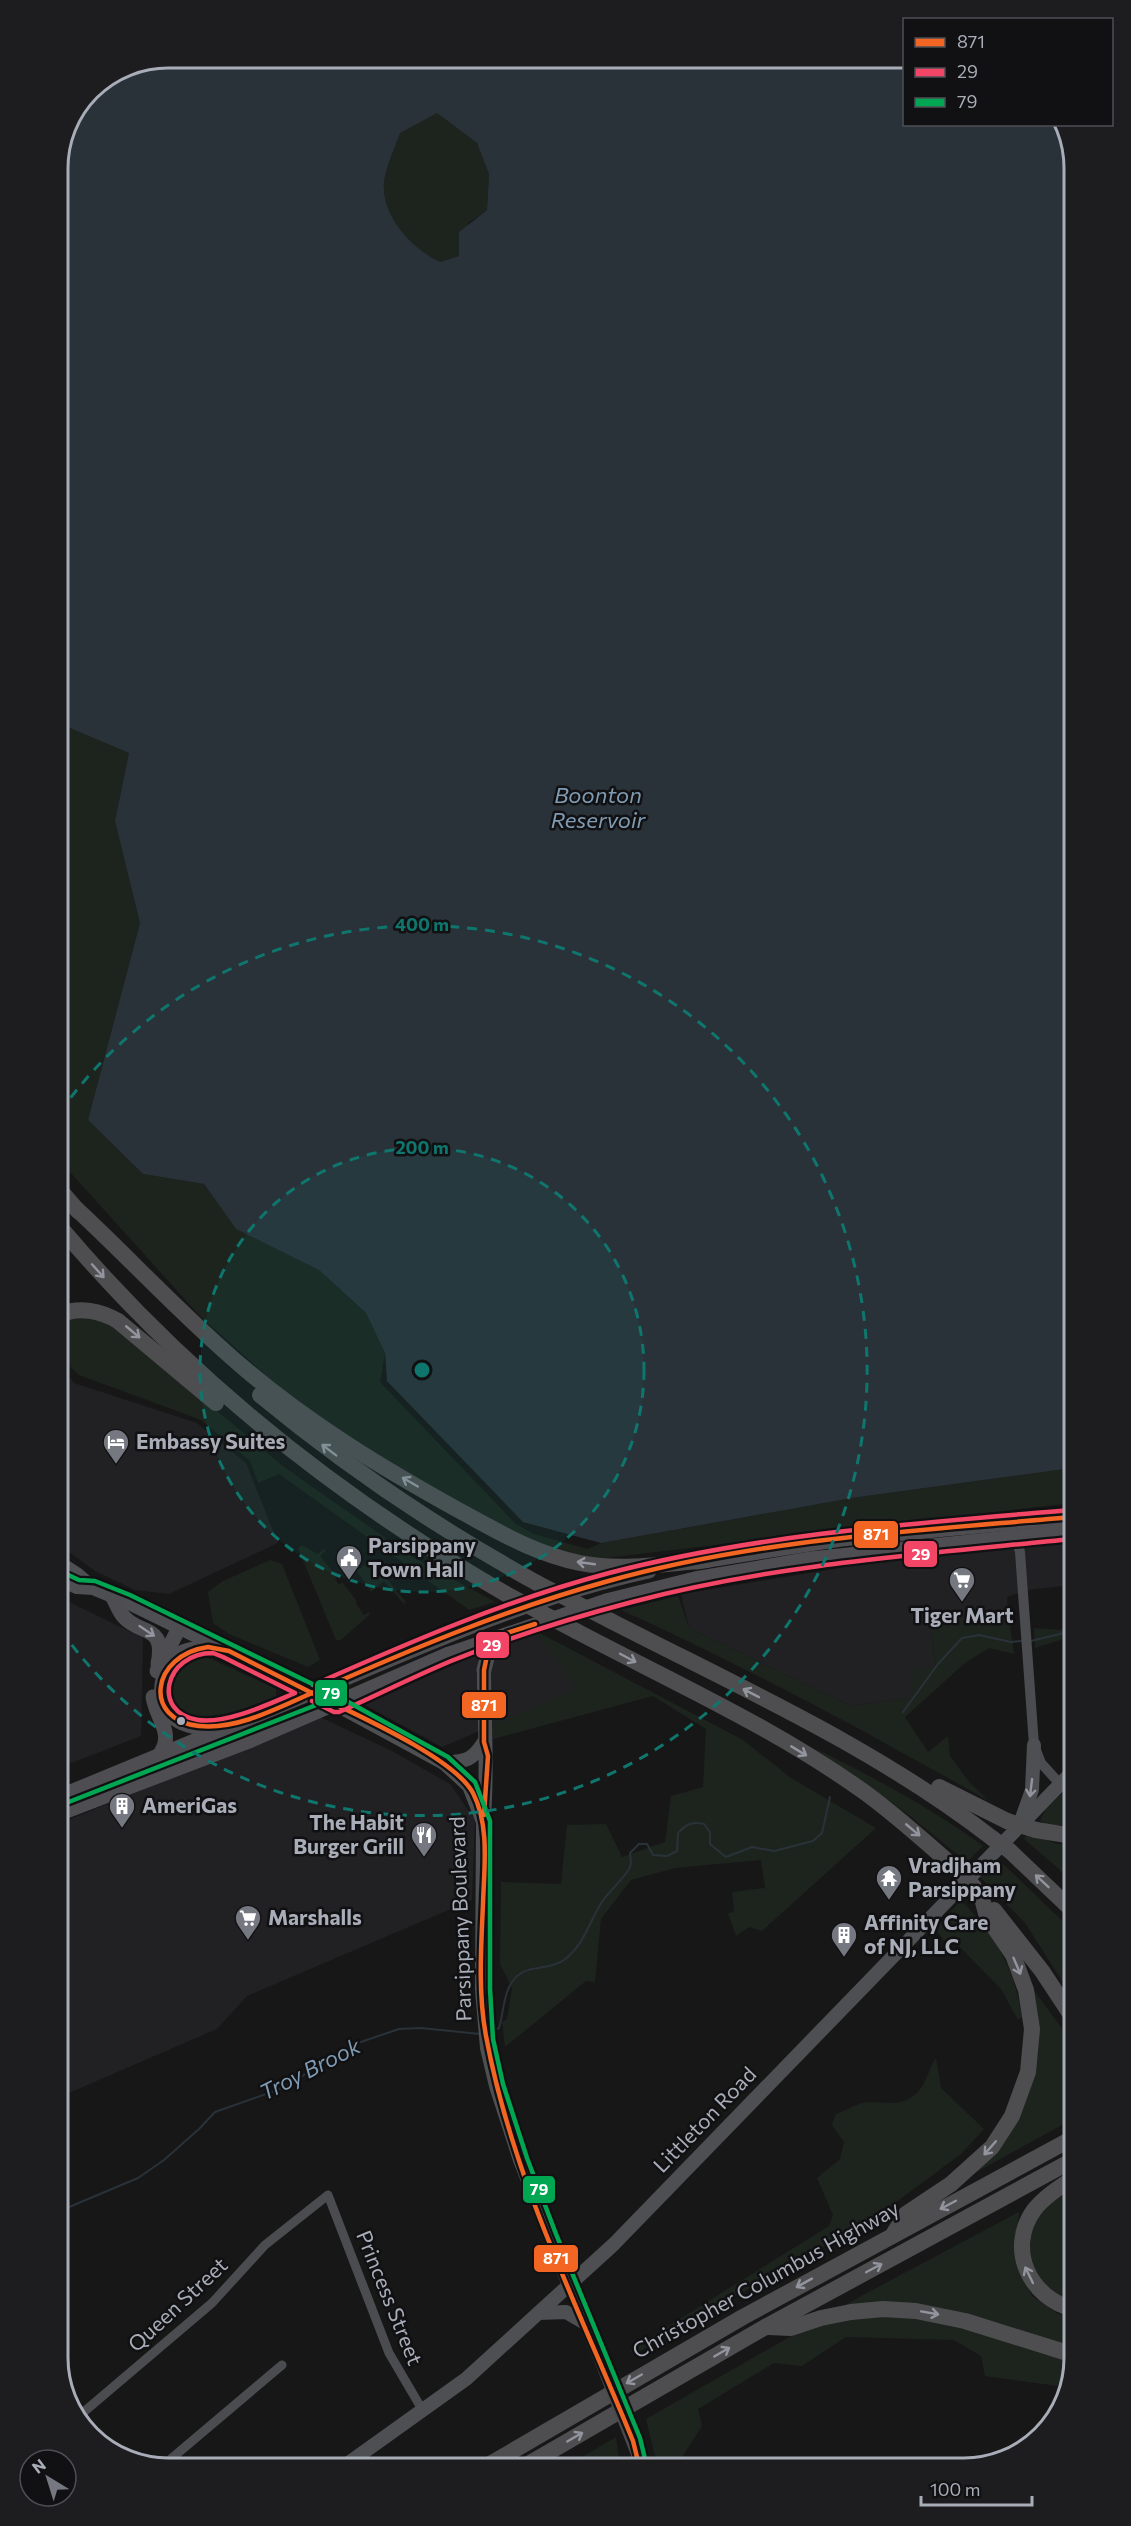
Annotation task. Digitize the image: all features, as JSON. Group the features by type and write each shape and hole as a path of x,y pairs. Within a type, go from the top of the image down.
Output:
{"highway":[{"path":"68,1199 195,1324 286,1402 356,1451 500,1534 537,1551 591,1564 647,1565 707,1560"},
{"path":"68,1199 161,1303 235,1373 348,1465 421,1515 537,1583 841,1739 895,1770 1010,1851 1064,1902"},
{"path":"68,1236 160,1336 271,1435 371,1510 437,1554 506,1594"},
{"path":"68,1312 86,1311 103,1314 118,1321 263,1440 358,1511 506,1594 759,1727 866,1794 899,1819 978,1891 1038,1965 1064,2004"},
{"path":"68,1793 389,1660 544,1600 627,1576 707,1560 841,1539 1064,1518"},
{"path":"68,1811 337,1704 449,1654 606,1601 742,1569 847,1554 1064,1532"},
{"path":"1052,1533 1064,1536"},
{"path":"112,1596 125,1618 149,1630 156,1638 160,1653 153,1699 166,1737 158,1757"},
{"path":"155,1676 179,1628"},
{"path":"484,1670 490,1646 507,1633"},
{"path":"215,1646 186,1651 171,1664 161,1687 165,1707 179,1721 198,1728 249,1719"},
{"path":"449,1654 464,1653 475,1657 484,1670"},
{"path":"895,1770 915,1772 963,1801 1012,1825 1064,1835"},
{"path":"894,2233 906,2214 951,2184 992,2146 1012,2116 1028,2072 1032,2029 1026,1990 1013,1955 987,1917 978,1891"},
{"name":"Christopher Columbus Highway","path":"499,2458 667,2360 894,2233 1064,2143"},
{"name":"Christopher Columbus Highway","path":"539,2458 767,2326 1064,2165"},
{"path":"1064,2185 1044,2199 1032,2212 1024,2233 1022,2251 1027,2273 1040,2291 1064,2306"},
{"path":"767,2326 792,2328 820,2318 851,2312 899,2310 948,2317 1064,2352"},
{"path":"1010,2335 1064,2343"}],"main road":[{"name":"Parsippany Boulevard","path":"68,1569 93,1588 337,1704 444,1763 470,1786 483,1822 482,1989 486,2040 496,2086 520,2160 569,2285"},
{"name":"Parsippany Boulevard","path":"68,1583 77,1587 93,1588"},
{"path":"483,1822 488,1756 484,1742 484,1670"},
{"path":"444,1763 464,1761 473,1757 484,1742"},
{"path":"1012,1825 1031,1796 1034,1745"},
{"name":"Littleton Road","path":"357,2458 466,2379 633,2225 1012,1825 1064,1780"},
{"path":"569,2285 637,2458"},
{"path":"539,2313 566,2312 585,2323"}],"street":[{"path":"1016,1537 1020,1552 1034,1745 1044,1767 1060,1784"},
{"name":"Princess Street","path":"328,2195 389,2353 423,2411"},
{"name":"Queen Street","path":"83,2412 212,2303 265,2245 328,2195"},
{"path":"172,2458 282,2365"}],"shaded area":[{"path":"436,112 477,143 489,174 487,210 468,223 459,256 439,262 419,249 400,230 384,195 384,182 400,133"},
{"path":"68,727 129,753 115,821 140,923 88,1120 143,1174 204,1184 236,1229 319,1270 366,1313 385,1353 380,1382 516,1524 534,1534 588,1549 601,1543 852,1498 1064,1469 1064,1504 597,1559 529,1544 353,1443 289,1396 200,1316 68,1170"},
{"path":"84,1316 105,1322 122,1331 284,1467 413,1557 495,1602 469,1610 279,1474 258,1483 250,1461 201,1420 79,1375 68,1365 68,1319"},
{"path":"68,1376 74,1383 197,1423 246,1463 278,1543 169,1594 135,1590 95,1571 68,1551"},
{"path":"1064,1544 1064,1586 1028,1590 1007,1597 1008,1611 931,1618 935,1667 911,1698 851,1706 689,1628 681,1594 913,1556 1010,1545"},
{"path":"302,1545 318,1554 326,1550 320,1556 337,1577 335,1579 339,1585 342,1582 364,1615 369,1612 370,1614 341,1640 336,1640 298,1548"},
{"path":"270,1560 282,1564 320,1660 308,1667 229,1634 213,1623 208,1592 223,1581"},
{"path":"366,1564 372,1569 377,1567 406,1602 404,1604 384,1581 371,1592 357,1571"},
{"path":"678,1596 689,1628 851,1706 911,1698 912,1670 935,1666 931,1618 1008,1611 1014,1654 989,1648 965,1663 905,1717 928,1752 948,1736 950,1756 970,1783 989,1801 807,1701 621,1610"},
{"path":"68,1601 143,1638 141,1736 68,1764"},
{"path":"1034,1628 1060,1630 1064,1628 1064,1639 1035,1648"},
{"path":"536,1631 578,1689 442,1747 365,1705 508,1639"},
{"path":"536,1631 743,1740 791,1778 876,1828 762,1931 749,1927 736,1936 728,1913 734,1912 732,1892 765,1888 761,1860 675,1868 631,1880 601,1919 595,1982 586,1981 505,2047 502,2022 507,2019 512,1988 500,1964 501,1882 561,1884 567,1825 606,1824 622,1857 665,1842 671,1796 703,1787 706,1729 653,1696 493,1739 492,1725 577,1689"},
{"path":"198,1653 276,1689 276,1696 213,1721 191,1722 171,1708 166,1682 175,1662"},
{"path":"320,1717 392,1751 450,1784 475,1820 472,1900 247,1996 217,2029 68,2093 68,1820"},
{"path":"814,1748 901,1793 943,1818 983,1846 967,1862 905,1812"},
{"path":"1064,1792 1064,1825 1052,1826 1040,1821 1046,1809"},
{"path":"1027,1833 1057,1844 1064,1844 1064,1875 1059,1869 1024,1839"},
{"path":"999,1860 1064,1922 1064,1984 1025,1923 980,1877"},
{"path":"961,1900 994,1940 1002,1954 1019,1999 1022,2017 1018,2020 1001,1989 951,1938 946,1943 935,1929"},
{"path":"1027,1981 1064,2033 1064,2124 973,2174 1019,2114"},
{"path":"936,2058 941,2088 984,2129 961,2154 883,2212 633,2355 630,2350 829,2226 833,2215 817,2178 840,2159 844,2142 832,2125 836,2114 862,2103 896,2103 909,2099 923,2086"},
{"path":"1064,2194 1064,2303 1034,2272 1027,2239 1033,2222 1058,2196"},
{"path":"1019,2212 1015,2256 1032,2296 1058,2314 1064,2314 1064,2359 1059,2386 985,2376 981,2356 954,2340 846,2337 802,2366 774,2363 698,2409 702,2426 681,2458 655,2458 646,2419 861,2296"},
{"path":"616,2437 619,2458 581,2458"}],"water":[{"name":"Boonton Reservoir","path":"154,68 903,68 903,126 1054,126 1063,154 1064,167 1064,1469 852,1498 601,1543 523,1522 387,1381 385,1353 366,1313 319,1270 236,1229 204,1184 143,1174 88,1120 140,923 115,821 129,753 68,727 68,161 71,141 88,106 101,92 117,81","holes":["437,113 477,143 489,174 487,210 459,232 459,256 440,262 419,249 400,230 384,195 387,170 400,133"]}],"waterway":[{"name":"Troy Brook","path":"1031,1641 1064,1633"},
{"name":"Troy Brook","path":"903,1712 938,1664 962,1638 979,1635 1011,1642 1022,1641"},
{"name":"Troy Brook","path":"491,2032 499,2028 506,1994 512,1981 528,1970 559,1963 571,1954 582,1939 599,1906 628,1870 631,1864 630,1853 639,1844 647,1844 653,1855 667,1856 677,1851 678,1833 687,1825 696,1823 704,1824 710,1832 710,1844 726,1857 752,1847 774,1851 813,1841 822,1833 830,1797"},
{"name":"Troy Brook","path":"68,2207 138,2178 164,2160 215,2112 283,2088 352,2045 399,2029 421,2028 480,2034"}],"transit line":[{"name":"29","path":"313,1685 496,1609 609,1573 781,1539 1064,1511"},
{"name":"871","path":"312,1693 493,1618 567,1593 662,1567 778,1546 895,1532 1064,1518"},
{"name":"29","path":"312,1701 334,1712 339,1712 473,1652 541,1628 686,1589 795,1569 1064,1540"},
{"name":"79","path":"68,1575 79,1580 95,1581 130,1595 341,1698 448,1757 475,1782 490,1821 490,1989 493,2039 503,2084 527,2158 640,2438 645,2458"},
{"name":"871","path":"484,1815 488,1756 484,1742 484,1670 488,1651 490,1646 507,1633 535,1624"},
{"name":"871","path":"208,1647 229,1651 312,1693 257,1717 228,1725 199,1726 181,1721 168,1712 162,1700 161,1687 165,1674 175,1662 189,1652 208,1647"},
{"name":"29","path":"213,1653 223,1657 295,1693 248,1712 222,1719 198,1720 183,1715 174,1707 169,1696 174,1672 183,1662 196,1656 213,1653"},
{"name":"871","path":"312,1693 375,1723 424,1751 462,1779 473,1793 482,1819 485,1847 481,1954 483,2020 498,2088 512,2140 549,2242 633,2441 637,2458"},
{"name":"79","path":"68,1802 334,1698"}],"place":[{"name":"Embassy Suites","path":"116,1465"},
{"name":"Parsippany Town Hall","path":"349,1581"},
{"name":"Tiger Mart","path":"962,1603"},
{"name":"AmeriGas","path":"122,1829"},
{"name":"The Habit Burger Grill","path":"424,1858"},
{"name":"Vradjham Parsippany","path":"889,1901"},
{"name":"Marshalls","path":"248,1941"},
{"name":"Affinity Care of NJ, LLC","path":"844,1958"}]}
